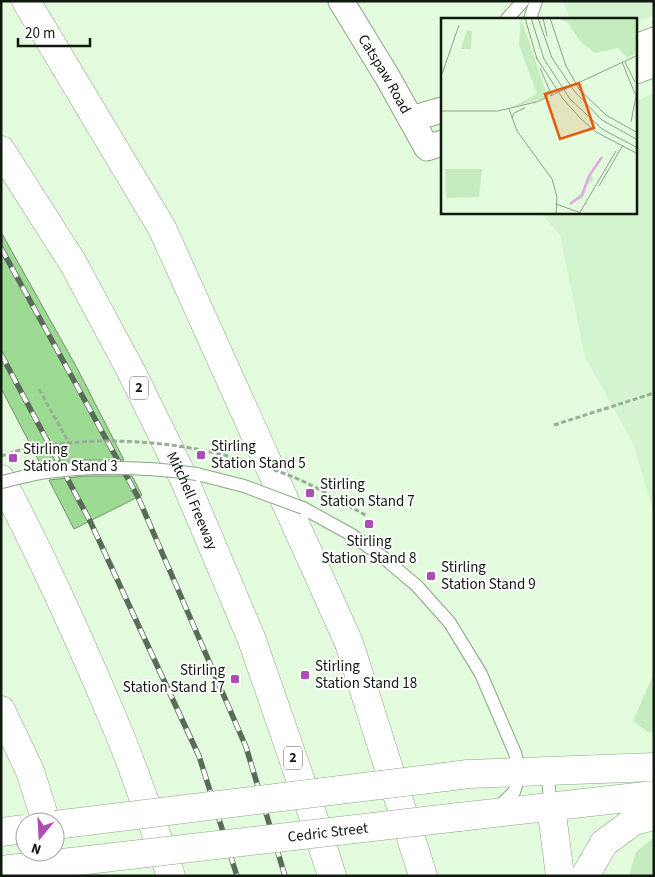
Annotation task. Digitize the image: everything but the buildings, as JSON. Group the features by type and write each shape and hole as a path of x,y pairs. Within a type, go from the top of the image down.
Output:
{"main road":[{"path":"26,1 162,228 349,643 423,876"},
{"name":"Mitchell Freeway","path":"1,150 73,264 131,371 184,479 252,640 332,876"},
{"path":"1,480 25,524 120,735 171,876"},
{"path":"1,710 30,771 43,812"},
{"path":"65,824 456,776 517,763 548,772 654,767"},
{"name":"Cedric Street","path":"1,870 654,795"},
{"path":"551,806 560,876"},
{"path":"585,876 604,843 634,821 654,816"},
{"path":"1,832 15,830"},
{"path":"59,862 63,876"}],"street":[{"name":"Catspaw Road","path":"341,1 411,119 435,145"},
{"path":"638,46 654,40"},
{"path":"638,70 654,64"},
{"path":"411,119 441,110"}],"lane":[{"path":"508,18 523,1"},
{"path":"530,18 536,1"},
{"path":"1,480 46,472 116,466 197,474 244,486 285,500 352,535 384,558 417,586 450,623 481,674 517,763 514,792 496,809 459,817"},
{"path":"548,772 551,806"}],"path":[{"path":"39,389 69,443"},
{"path":"554,425 654,393"}],"shaded area":[{"path":"563,1 654,1 654,15 638,22 638,18 570,18"},
{"path":"654,93 654,513 633,443 585,357 560,235 542,214 638,214 638,100"},
{"path":"654,673 654,732 648,732 633,721"},
{"path":"654,837 654,876 629,876 636,852"}],"railway":[{"path":"1,248 138,497 246,747 285,876"},
{"path":"1,354 90,521 199,756 237,876"}],"place":[{"name":"Stirling Station Stand 5","path":"201,455"},
{"name":"Stirling Station Stand 3","path":"13,458"},
{"name":"Stirling Station Stand 7","path":"310,493"},
{"name":"Stirling Station Stand 8","path":"369,524"},
{"name":"Stirling Station Stand 9","path":"431,576"},
{"name":"Stirling Station Stand 18","path":"305,675"},
{"name":"Stirling Station Stand 17","path":"235,679"}]}
